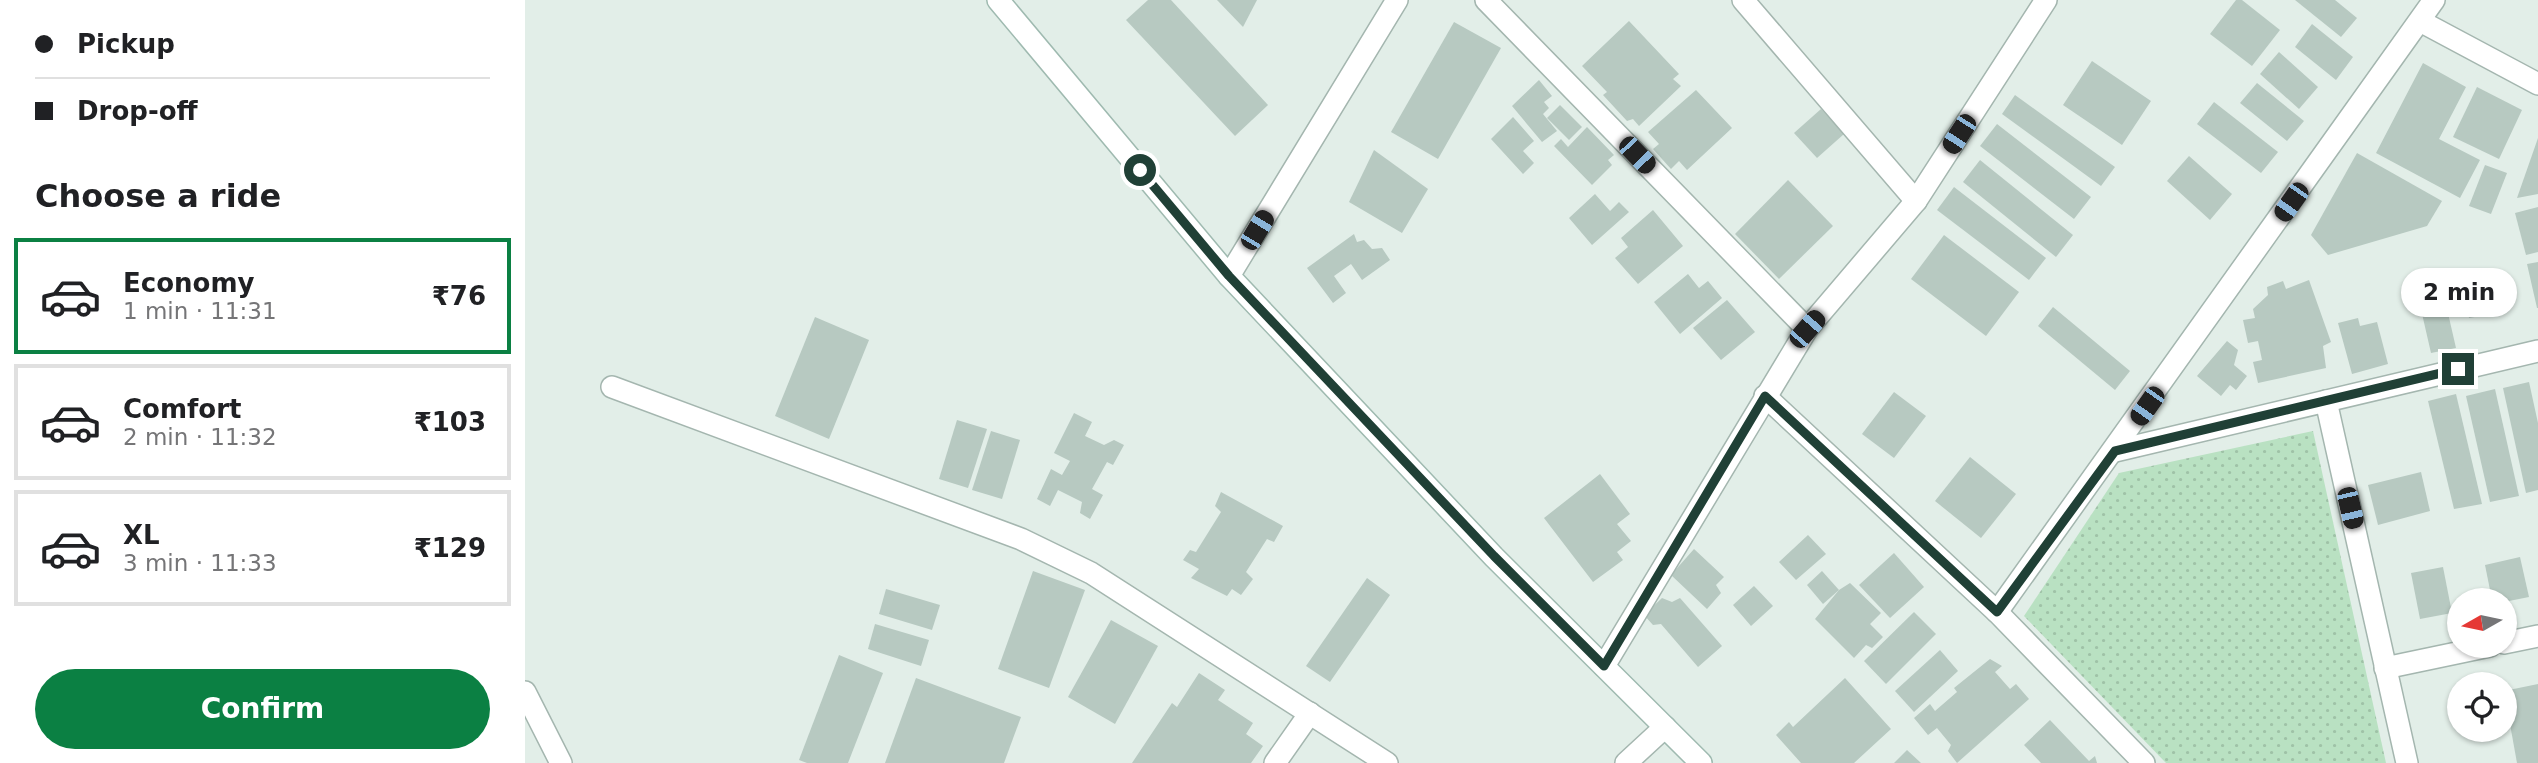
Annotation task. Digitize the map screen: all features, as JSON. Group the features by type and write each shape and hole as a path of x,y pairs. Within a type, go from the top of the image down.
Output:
{"street":[{"path":"998,0 1229,276 1494,556 1701,763"},
{"path":"1229,276 1397,0"},
{"path":"1486,0 1807,329"},
{"path":"1743,0 1916,201"},
{"path":"1604,666 1807,329 1916,201 2046,0"},
{"path":"1997,612 2115,451 2434,0"},
{"path":"2420,21 2538,84"},
{"path":"2115,451 2538,351"},
{"path":"612,387 1021,539 1091,573 1387,763"},
{"path":"1765,396 1997,612 2141,762"},
{"path":"2326,401 2407,763"},
{"path":"2517,640 2538,636"},
{"path":"2385,668 2447,655"},
{"path":"525,692 561,763"},
{"path":"1275,763 1310,713"},
{"path":"1626,763 1665,727"}],"green space":[{"path":"2313,431 2386,763 2166,763 2024,616 2119,473"}],"building":[{"path":"1148,0 1171,0 1268,105 1235,136 1126,20"},
{"path":"1217,0 1257,0 1243,27"},
{"path":"2236,0 2242,0 2280,30 2252,66 2210,34"},
{"path":"2295,0 2335,0 2357,18 2341,37"},
{"path":"1629,21 1679,74 1673,79 1681,86 1639,126 1633,119 1627,121 1603,95 1607,92 1582,66"},
{"path":"1454,22 1501,48 1438,159 1391,132"},
{"path":"2312,24 2353,57 2336,80 2295,47"},
{"path":"2279,52 2318,87 2299,109 2260,74"},
{"path":"2092,61 2151,101 2122,145 2063,105"},
{"path":"2423,63 2466,87 2439,139 2480,160 2460,198 2376,153"},
{"path":"1539,80 1552,96 1544,102 1549,108 1543,114 1557,131 1542,142 1512,106"},
{"path":"2257,83 2304,121 2287,141 2240,103"},
{"path":"2477,87 2522,110 2499,159 2453,137"},
{"path":"1696,90 1732,128 1687,170 1679,161 1671,169 1653,149 1659,144 1648,132"},
{"path":"2015,95 2115,167 2101,186 2002,114"},
{"path":"2214,102 2278,152 2261,173 2197,124"},
{"path":"1560,105 1582,127 1569,140 1547,118"},
{"path":"1821,109 1844,134 1817,158 1794,133"},
{"path":"1513,117 1534,141 1523,151 1534,163 1523,174 1491,139"},
{"path":"1997,124 2091,197 2074,219 1980,146"},
{"path":"1587,127 1614,155 1608,160 1612,165 1592,185 1554,146 1561,139 1568,147"},
{"path":"2538,138 2538,194 2517,198"},
{"path":"1374,150 1428,189 1402,233 1349,202"},
{"path":"2357,153 2442,201 2427,226 2328,255 2311,235"},
{"path":"2189,156 2232,194 2210,220 2167,181"},
{"path":"1980,160 2073,235 2056,257 1963,182"},
{"path":"2485,165 2507,173 2491,214 2469,206"},
{"path":"1788,180 1833,226 1779,279 1735,234"},
{"path":"1954,187 2046,258 2029,280 1937,210"},
{"path":"1595,194 1610,211 1619,202 1629,212 1592,245 1569,218"},
{"path":"2538,207 2538,252 2526,255 2515,213"},
{"path":"1653,210 1683,246 1638,284 1615,258 1628,247 1621,238"},
{"path":"1354,234 1357,242 1364,240 1372,249 1382,248 1390,260 1362,280 1351,264 1334,276 1346,293 1333,303 1307,268"},
{"path":"1944,235 2019,292 1986,336 1911,279"},
{"path":"2538,262 2538,308 2537,308 2527,264"},
{"path":"1688,274 1699,288 1708,281 1722,298 1680,334 1654,302"},
{"path":"2490,276 2497,313 2469,318 2462,281"},
{"path":"2309,280 2331,342 2323,346 2326,368 2258,383 2253,362 2262,360 2258,341 2248,343 2243,320 2255,318 2253,309 2268,295 2267,287 2283,281 2286,289"},
{"path":"2442,287 2456,348 2431,353 2420,305 2426,303 2424,291"},
{"path":"1727,300 1755,332 1721,360 1693,328"},
{"path":"2053,307 2130,371 2115,390 2038,326"},
{"path":"815,317 869,340 829,439 775,416"},
{"path":"2358,318 2360,326 2377,322 2388,364 2352,374 2338,323"},
{"path":"2227,341 2238,350 2234,365 2247,376 2236,390 2230,385 2221,396 2197,376"},
{"path":"2529,382 2538,423 2538,490 2526,493 2503,388"},
{"path":"2495,389 2519,496 2490,502 2466,396"},
{"path":"1894,392 1926,416 1894,458 1862,434"},
{"path":"2456,394 2482,504 2454,509 2428,401"},
{"path":"1074,413 1092,422 1085,436 1104,445 1114,440 1124,445 1113,465 1107,462 1092,489 1103,495 1090,519 1080,513 1082,502 1058,490 1050,506 1037,499 1051,469 1062,475 1070,461 1054,453"},
{"path":"957,420 987,429 968,488 939,479"},
{"path":"991,431 1020,440 1002,499 972,490"},
{"path":"1970,457 2016,494 1981,538 1935,501"},
{"path":"2421,472 2430,511 2378,525 2368,485"},
{"path":"1600,474 1630,514 1617,524 1631,541 1617,552 1623,560 1593,582 1544,518"},
{"path":"1221,492 1283,526 1274,542 1267,539 1246,572 1253,579 1241,595 1232,589 1227,596 1191,578 1199,569 1183,560 1190,550 1196,552 1221,512 1215,506"},
{"path":"1808,535 1826,554 1796,580 1779,562"},
{"path":"1694,549 1724,577 1716,585 1721,593 1707,609 1671,575"},
{"path":"1894,553 1924,587 1890,618 1859,585"},
{"path":"2520,557 2529,597 2517,599 2517,588 2490,588 2485,565"},
{"path":"2443,567 2447,588 2447,614 2420,619 2411,573"},
{"path":"1033,571 1085,590 1049,688 998,669"},
{"path":"1822,571 1839,590 1823,604 1807,585"},
{"path":"1367,578 1390,595 1330,682 1306,666"},
{"path":"1850,583 1881,613 1870,624 1883,637 1872,648 1866,645 1854,658 1815,619 1839,590"},
{"path":"1754,586 1773,606 1751,626 1733,605"},
{"path":"886,589 940,605 932,630 879,614"},
{"path":"1662,598 1672,602 1680,598 1722,646 1698,667 1661,624 1653,625 1644,615"},
{"path":"1914,612 1936,634 1886,684 1864,661"},
{"path":"1111,620 1158,646 1115,724 1068,697"},
{"path":"875,624 929,640 921,666 868,649"},
{"path":"1940,650 1958,671 1914,712 1895,691"},
{"path":"839,655 883,673 848,763 807,763 799,760"},
{"path":"1990,659 2002,666 1995,672 2010,689 2016,684 2029,699 1957,763 1948,751 1951,745 1937,728 1928,735 1914,718 1930,704 1935,711 1957,692 1954,688"},
{"path":"1199,673 1225,690 1218,700 1253,723 1246,734 1263,746 1251,763 1132,763 1172,703 1177,707"},
{"path":"916,678 1021,717 1004,763 885,763"},
{"path":"1845,678 1891,729 1854,763 1801,763 1776,735 1789,722 1793,727"},
{"path":"2538,684 2538,763 2517,763 2513,742 2517,742 2517,688"},
{"path":"2050,720 2089,761 2095,756 2097,763 2041,763 2024,745"},
{"path":"1907,750 1921,763 1894,763"}],"route":[{"path":"1140,170 1229,276 1494,556 1604,666 1765,396 1997,612 2115,451 2458,369"}]}
